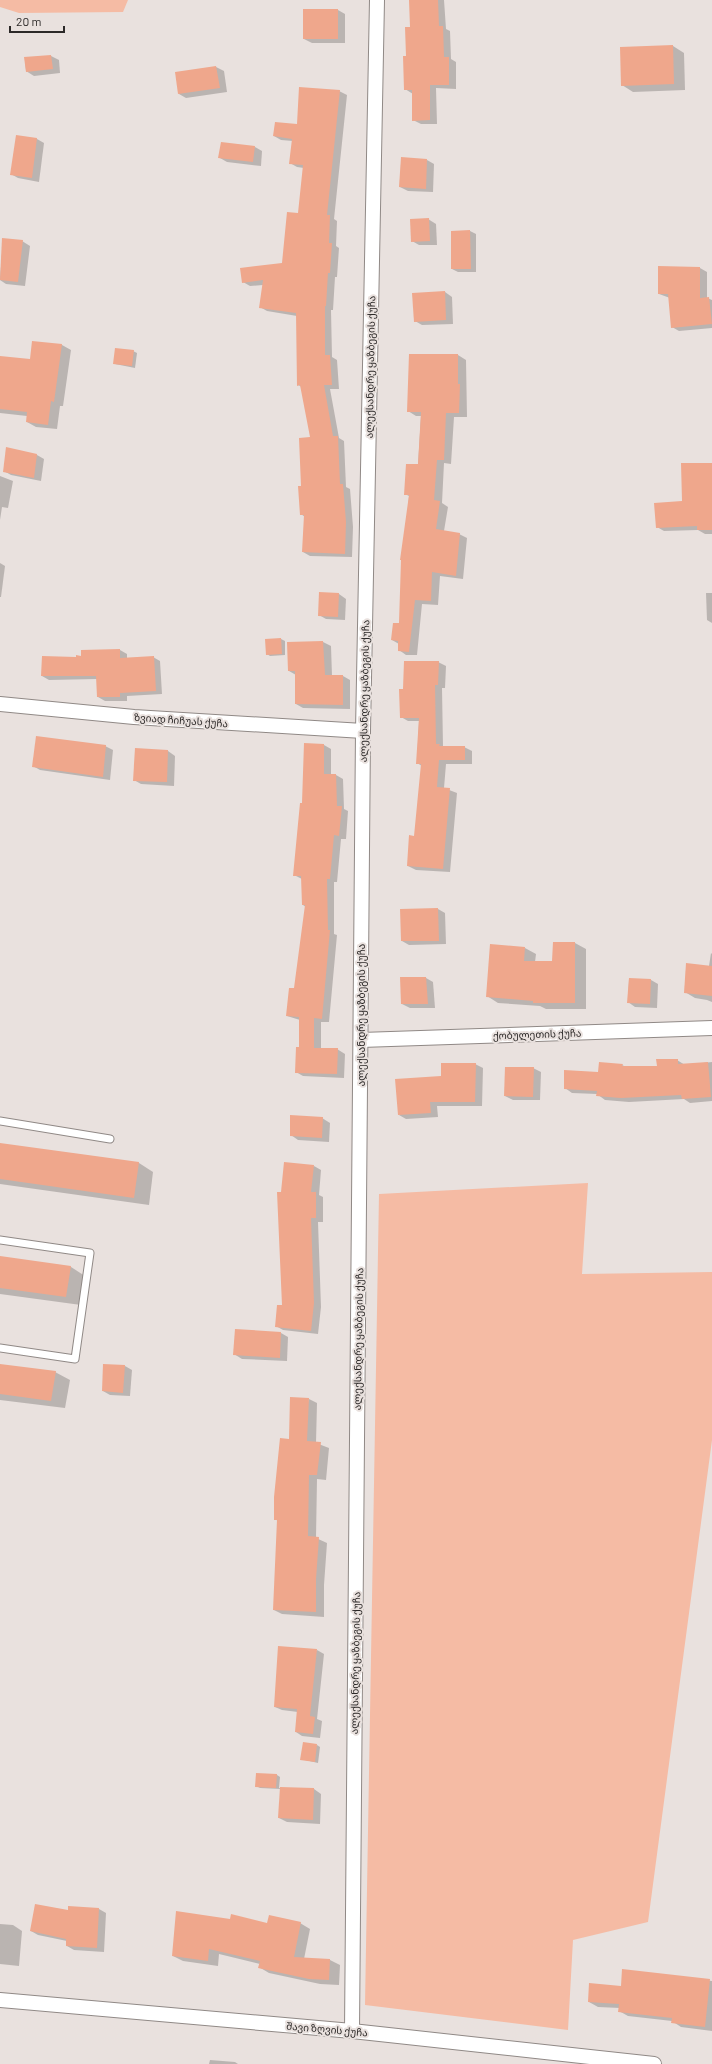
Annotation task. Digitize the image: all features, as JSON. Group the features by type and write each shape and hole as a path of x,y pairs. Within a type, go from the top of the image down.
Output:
{"street":[{"name":"ალექსანდრე ყაზბეგის ქუჩა","path":"352,2031 363,731 377,0"},
{"name":"ზვიად ჩიჩუას ქუჩა","path":"0,704 134,717 363,731"},
{"name":"ქობულეთის ქუჩა","path":"361,1040 712,1028"},
{"name":"შავი ზღვის ქუჩა","path":"0,2000 352,2031 654,2064"}],"lane":[{"path":"0,1121 110,1139"},
{"path":"0,1240 90,1254 75,1359 0,1348"}],"shaded area":[{"path":"0,0 128,0 123,12 19,13 0,7"},
{"path":"588,1183 582,1274 712,1272 712,1440 648,1922 573,1940 568,2030 365,2005 379,1194"}],"building":[{"path":"409,0 438,0 439,26 443,26 444,57 449,57 449,85 430,85 430,120 412,121 412,90 404,90 403,56 406,56 405,27 410,27"},
{"path":"303,9 338,9 338,39 303,39"},
{"path":"673,45 674,84 621,86 620,47"},
{"path":"51,55 53,69 26,72 24,57"},
{"path":"216,66 220,88 178,94 175,72"},
{"path":"299,87 340,90 327,215 330,215 329,243 332,243 330,273 328,273 325,306 325,355 330,355 332,385 324,385 333,436 338,436 340,484 343,484 346,522 345,554 302,552 304,515 300,515 298,486 301,486 299,438 310,437 300,385 297,386 296,313 259,308 263,280 242,283 240,268 282,263 287,212 298,213 303,165 289,164 292,139 273,136 275,122 297,124"},
{"path":"16,135 37,138 32,178 10,175"},
{"path":"221,142 255,146 253,162 218,158"},
{"path":"401,157 427,159 426,189 399,187"},
{"path":"429,218 430,241 411,242 410,219"},
{"path":"470,230 471,269 451,269 451,231"},
{"path":"2,238 23,240 18,282 0,280"},
{"path":"658,266 700,267 700,298 709,297 712,324 671,328 668,294 658,294"},
{"path":"445,291 446,320 414,322 412,293"},
{"path":"32,341 62,344 54,402 51,401 48,425 26,422 27,412 0,409 0,356 30,359"},
{"path":"115,348 134,350 132,366 113,364"},
{"path":"409,354 458,354 458,384 460,384 459,413 446,413 444,460 437,460 434,500 440,501 436,529 460,533 456,576 432,572 431,601 415,600 409,652 398,651 398,641 391,640 393,623 399,623 400,560 409,495 404,495 406,464 418,464 421,412 407,412"},
{"path":"6,447 37,454 34,478 3,472"},
{"path":"681,463 712,463 712,530 697,530 697,526 656,528 654,503 682,501"},
{"path":"319,592 339,593 338,617 318,616"},
{"path":"281,638 282,654 266,655 265,639"},
{"path":"323,641 325,675 343,675 343,705 295,704 295,671 288,671 287,642"},
{"path":"120,649 120,658 154,656 156,691 120,693 120,697 97,697 96,676 41,676 42,656 76,657 76,655 81,656 81,650"},
{"path":"404,661 439,661 438,685 435,685 436,744 440,744 439,746 465,746 465,760 439,760 437,787 450,788 443,869 407,866 409,835 414,836 421,764 416,764 419,718 400,718 399,689 403,689"},
{"path":"36,736 106,745 103,777 32,767"},
{"path":"304,743 324,744 324,774 336,774 337,806 342,806 339,836 334,835 330,879 327,879 328,930 330,930 322,1019 314,1018 314,1048 338,1048 337,1074 295,1073 296,1047 299,1047 299,1017 286,1016 289,988 294,988 305,905 302,905 301,876 293,876 300,803 302,803"},
{"path":"135,748 168,750 167,782 133,781"},
{"path":"438,908 439,941 401,941 400,909"},
{"path":"553,942 575,942 575,1003 533,1003 533,1001 486,997 490,944 525,947 524,961 552,961"},
{"path":"686,963 712,966 712,996 684,993"},
{"path":"400,977 426,977 428,1004 401,1004"},
{"path":"629,978 651,979 650,1004 627,1003"},
{"path":"656,1059 678,1059 678,1064 708,1062 711,1097 682,1099 681,1095 621,1098 596,1096 597,1091 564,1089 564,1070 598,1072 599,1062 623,1064 622,1066 657,1066"},
{"path":"441,1063 476,1063 475,1102 430,1102 431,1113 398,1115 395,1079 441,1076"},
{"path":"505,1067 534,1067 533,1097 504,1096"},
{"path":"290,1115 323,1117 322,1138 290,1136"},
{"path":"0,1143 139,1162 134,1198 0,1179"},
{"path":"284,1162 314,1165 311,1192 316,1192 316,1218 311,1218 314,1303 311,1331 275,1327 277,1305 282,1305 277,1192 281,1192"},
{"path":"0,1256 71,1266 66,1297 0,1288"},
{"path":"235,1329 281,1332 280,1358 233,1355"},
{"path":"0,1364 56,1371 51,1401 0,1394"},
{"path":"103,1364 125,1365 123,1393 102,1391"},
{"path":"290,1397 309,1398 307,1441 321,1442 317,1475 309,1475 308,1536 319,1537 316,1579 316,1612 273,1610 277,1520 274,1520 274,1497 280,1438 289,1439"},
{"path":"278,1646 317,1649 310,1716 315,1717 313,1734 295,1732 297,1709 274,1707"},
{"path":"303,1742 317,1744 315,1762 300,1760"},
{"path":"256,1773 277,1774 276,1788 255,1787"},
{"path":"280,1787 314,1788 313,1820 278,1818"},
{"path":"35,1904 68,1910 68,1906 99,1908 97,1948 66,1946 66,1939 30,1931"},
{"path":"176,1911 230,1919 231,1914 267,1923 269,1915 301,1922 294,1957 330,1959 329,1980 309,1979 258,1968 260,1961 209,1949 208,1961 172,1956"},
{"path":"622,1969 710,1979 705,2027 671,2023 672,2018 618,2012 619,2004 588,2002 589,1983 621,1986"}]}
